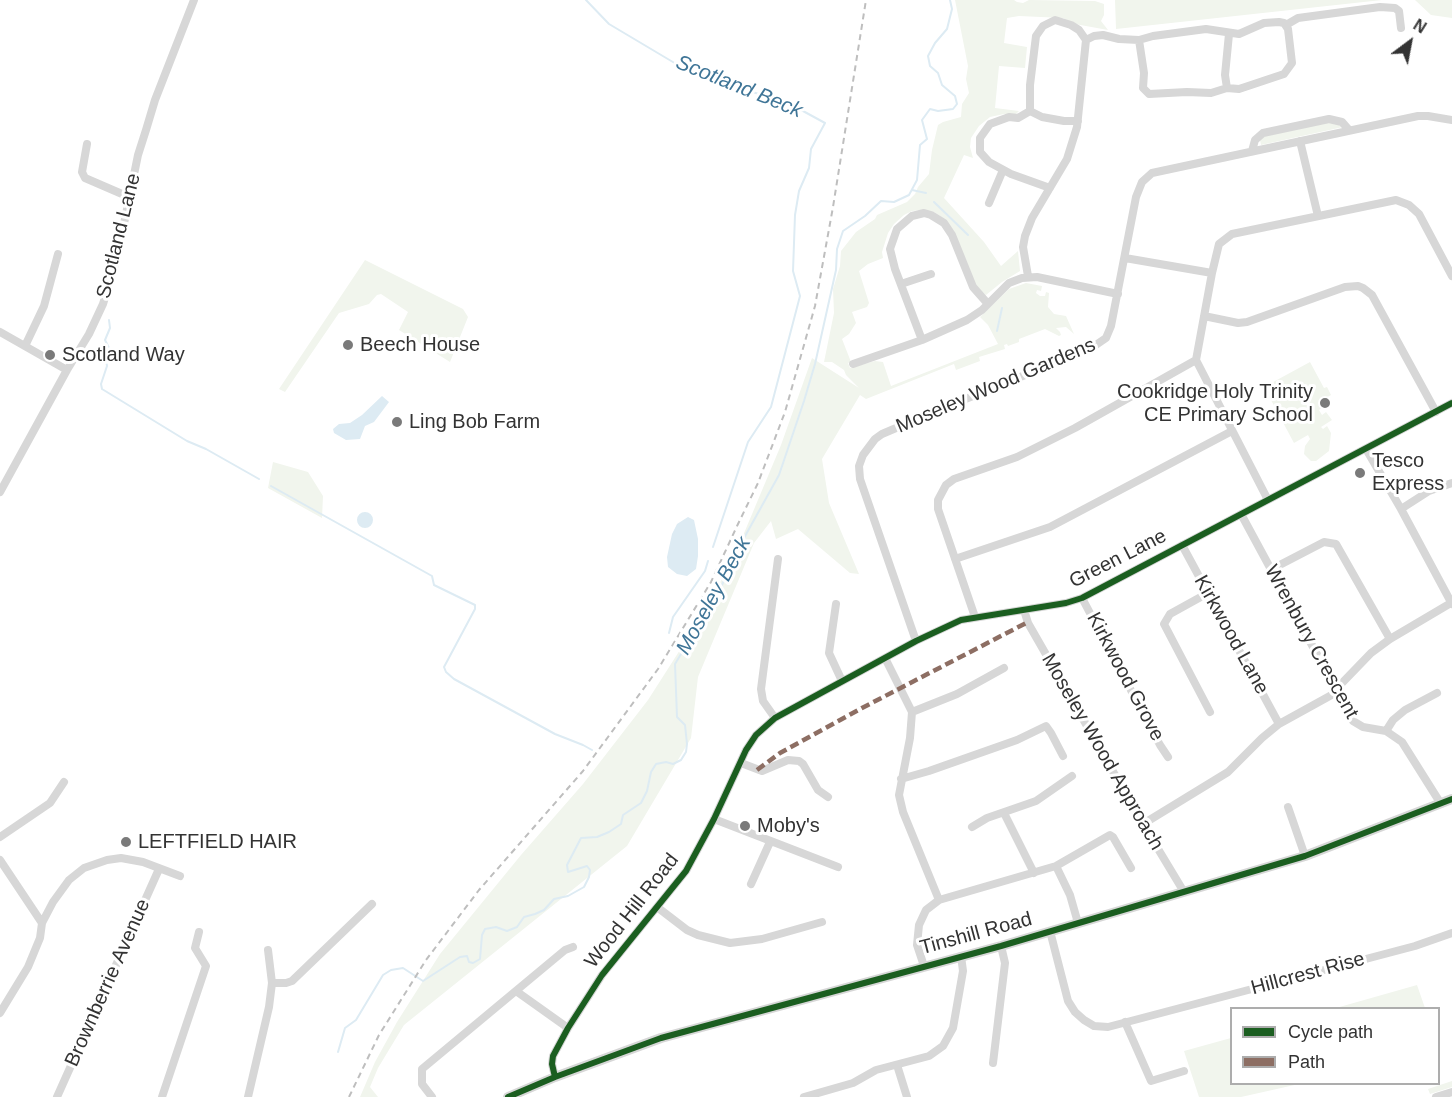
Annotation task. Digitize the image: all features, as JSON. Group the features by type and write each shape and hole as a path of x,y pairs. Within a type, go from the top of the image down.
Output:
{"street":[{"name":"Scotland Lane","path":"0,492 89,334 102,304 117,258 138,155 155,100 172,62 194,0"},
{"path":"1086,40 1102,35 1139,40 1206,29 1228,34 1244,34 1264,23 1286,25 1298,18 1380,7 1395,8 1399,11 1401,28"},
{"path":"1028,276 1023,247 1025,236 1032,218 1068,159 1078,121 1086,40 1080,30 1071,25 1055,20 1043,26 1036,36 1029,85 1030,111"},
{"path":"1139,40 1143,88 1146,93 1211,93 1227,88 1239,89 1284,74 1292,59 1286,25"},
{"path":"1227,88 1225,75 1228,34"},
{"path":"1030,111 1042,117 1078,121"},
{"path":"1030,111 1018,118 1009,117 990,124 980,138 980,152 988,162 1003,170 1050,188"},
{"name":"Moseley Wood Gardens","path":"916,641 860,479 859,466 863,455 874,439 1098,344 1109,332 1136,197 1142,182 1148,176 1158,171 1418,116 1452,120"},
{"path":"1252,151 1255,140 1263,133 1329,119 1342,122 1349,130"},
{"path":"1300,141 1318,216"},
{"path":"87,144 82,172 85,178 129,197"},
{"path":"989,202 1003,170"},
{"path":"1268,500 1196,360 1219,244 1227,237 1389,200 1402,201 1409,204 1419,214 1452,276"},
{"path":"922,340 891,256 893,235 902,223 912,216 931,214 948,229 973,287 988,304"},
{"path":"25,345 44,306 58,254"},
{"path":"1125,258 1212,273"},
{"path":"901,284 931,273"},
{"path":"853,364 922,340 967,320 982,310 1009,283 1028,276 1118,294"},
{"path":"1204,316 1239,323 1247,322 1345,287 1364,288 1372,295 1436,412"},
{"path":"0,332 67,370"},
{"path":"975,617 938,509 938,500 946,485 954,479 1017,457 1066,433 1196,360"},
{"name":"Green Lane","path":"741,763 756,735 775,718 916,641 948,625 975,617 1082,598 1452,403"},
{"path":"955,559 1050,527 1232,431"},
{"path":"1143,824 1228,772 1262,738 1280,724 1336,690 1371,653 1390,639 1452,604 1366,450"},
{"path":"1401,509 1429,491 1452,483"},
{"name":"Wrenbury Crescent","path":"1241,514 1336,690 1358,725 1386,731 1409,749 1441,804"},
{"path":"1270,570 1324,542 1336,544 1390,639"},
{"name":"Kirkwood Lane","path":"1182,545 1280,724"},
{"path":"775,718 763,701 761,689 778,560"},
{"path":"1208,593 1170,614 1164,624 1210,712"},
{"name":"Kirkwood Grove","path":"1082,598 1168,757"},
{"path":"836,604 829,653 842,681"},
{"name":"Moseley Wood Approach","path":"1024,610 1028,623 1184,892"},
{"path":"885,658 912,712 910,738 899,795 903,812 939,900"},
{"path":"912,712 957,694 1004,668"},
{"path":"1386,731 1393,720 1405,710 1437,693"},
{"path":"901,779 1017,740 1046,726 1063,756"},
{"path":"741,763 762,771 788,760 799,761 818,790 828,797"},
{"name":"Wood Hill Road","path":"555,1077 553,1056 568,1028 602,975 687,871 741,763"},
{"path":"972,827 987,818 1036,801 1072,776"},
{"path":"0,837 50,803 64,782"},
{"name":"Tinshill Road","path":"508,1097 661,1038 1001,946 1305,856 1452,800"},
{"path":"1288,807 1305,856"},
{"path":"1004,813 1034,873"},
{"path":"714,819 838,867"},
{"path":"924,966 917,945 919,925 926,910 939,900 1056,866 1110,835 1131,868"},
{"path":"751,884 770,842"},
{"path":"0,1012 28,967 40,938 42,923 53,902 69,880 84,868 106,860 121,858 143,862 180,876"},
{"path":"0,860 42,923"},
{"path":"1056,866 1070,896 1078,923"},
{"name":"Brownberrie Avenue","path":"57,1097 159,869"},
{"path":"272,983 286,984 292,981 372,904"},
{"path":"657,907 687,930 730,943 762,939 822,922"},
{"name":"Hillcrest Rise","path":"1050,931 1068,1001 1083,1020 1094,1026 1108,1027 1414,946 1452,933"},
{"path":"162,1097 206,966 195,948 199,932"},
{"path":"993,1063 1005,963 1001,946"},
{"path":"432,1097 422,1084 422,1070 565,950 573,947"},
{"path":"248,1097 269,1007 272,983 268,950"},
{"path":"804,1097 832,1093 876,1070 937,1052 948,1040 953,1028 963,971 961,956"},
{"path":"516,991 568,1028"},
{"path":"1125,1023 1151,1081 1184,1071"},
{"path":"897,1065 907,1097"},
{"path":"1436,1097 1452,1092"}],"shaded area":[{"path":"955,0 1014,0 1023,3 1029,0 1095,1 1104,4 1104,15 1101,21 1108,30 1075,24 1063,18 1019,16 1007,18 1004,43 1027,47 1025,68 999,66 995,108 1019,111 1015,115 1004,114 990,117 979,126 971,138 970,147 973,158 964,155 944,198 984,242 1001,266 1018,251 1020,271 986,295 977,288 943,218 934,212 920,210 904,215 888,233 882,252 883,258 868,264 859,271 869,303 867,307 852,312 856,323 849,334 842,339 851,362 848,363 850,368 875,361 883,362 891,386 998,344 988,325 980,317 1009,289 1026,283 1042,286 1041,291 1037,290 1036,293 1040,296 1045,296 1046,292 1049,293 1048,307 1054,314 1066,316 1074,334 1066,327 1056,328 1060,332 1059,336 1045,329 1019,339 1019,342 1004,345 1005,349 979,357 980,361 956,370 954,364 866,399 860,395 822,459 829,503 859,574 850,573 798,529 776,539 771,521 754,543 698,677 691,738 627,846 404,1025 378,1068 370,1087 378,1097 360,1097 375,1062 397,1022 440,954 583,784 648,700 710,603 742,538 781,445 812,358 859,388 844,370 832,362 824,362 834,313 833,289 840,266 841,251 856,232 875,219 877,215 907,202 915,194 929,174 938,125 961,117 962,104 969,93 966,79 968,66"},
{"path":"1115,0 1382,0 1116,29"},
{"path":"1415,0 1452,0 1452,18 1431,15"},
{"path":"1331,121 1343,127 1261,145 1260,140 1264,136"},
{"path":"365,260 463,309 468,317 450,362 399,330 408,312 381,294 369,304 339,313 285,392 279,389"},
{"path":"1310,362 1324,388 1327,387 1331,395 1320,401 1323,407 1319,410 1322,415 1326,412 1332,420 1321,427 1323,429 1327,426 1331,433 1329,451 1316,461 1311,461 1304,454 1305,446 1310,439 1308,435 1294,443 1264,387"},
{"path":"382,396 389,402 374,422 365,426 360,439 346,440 334,433 333,429 339,424 350,423"},
{"path":"273,462 308,472 323,496 322,518 268,488"},
{"path":"365,512 373,520 365,528 357,520"},
{"path":"688,517 694,520 698,539 698,556 696,569 687,576 677,574 668,567 667,557 672,534 677,524"},
{"path":"1417,985 1425,1007 1340,1007"},
{"path":"1230,1038 1230,1085 1295,1085 1241,1097 1199,1097 1184,1051"},
{"path":"1452,1081 1452,1087 1430,1094 1428,1089"}],"waterway":[{"name":"Scotland Beck","path":"586,0 609,24 688,71 768,97 777,104 803,111 825,123 811,149 809,168 799,191 795,215 793,271 800,296 771,407 748,442 713,547"},
{"name":"Moseley Beck","path":"338,1052 345,1028 356,1020 383,975 391,970 403,968 423,981 460,957 467,956 469,962 473,963 480,959 482,935 485,929 496,927 507,931 517,927 524,917 544,910 554,899 568,896 584,887 589,877 590,870 587,866 568,872 567,865 581,838 597,837 621,824 623,815 641,803 656,764 666,762 673,764 681,760 686,752 685,725 677,717 675,664 736,560 739,547 779,475 815,364 836,270 837,249 843,231 865,216 881,201 894,202 909,195 917,180 920,145 927,139 922,120 930,109 938,111 953,109 957,104 955,96 942,85 938,73 930,66 928,56 947,29 952,9 950,0"},
{"path":"912,190 926,193"},
{"path":"934,202 968,235"},
{"path":"997,331 1002,308"},
{"path":"109,320 110,328 105,340 109,348 105,354 107,366 101,384 102,389 187,441 259,479"},
{"path":"271,486 432,576 434,585 475,605 444,667 446,672 454,679 555,734 592,750"},
{"name":"Scotland Beck","path":"669,633 673,617 705,571 708,561"}],"railway":[{"path":"349,1097 379,1035 426,960 479,890 583,771 658,669 711,582 758,483 785,412 815,306 866,0"}],"marked path":[{"path":"757,770 780,753 862,708 1028,622"}],"cycle path":[{"path":"555,1077 553,1056 568,1028 602,975 686,871 714,819 746,750 756,735 775,718 916,641 961,620 1066,603 1082,598 1452,403"},
{"path":"508,1097 661,1038 1001,946 1305,856 1452,799"}],"place":[{"name":"Beech House","path":"348,345"},
{"name":"Scotland Way","path":"50,355"},
{"name":"Cookridge Holy Trinity CE Primary School","path":"1325,403"},
{"name":"Ling Bob Farm","path":"397,422"},
{"name":"Tesco Express","path":"1360,473"},
{"name":"Moby's","path":"745,826"},
{"name":"LEFTFIELD HAIR","path":"126,842"}]}
